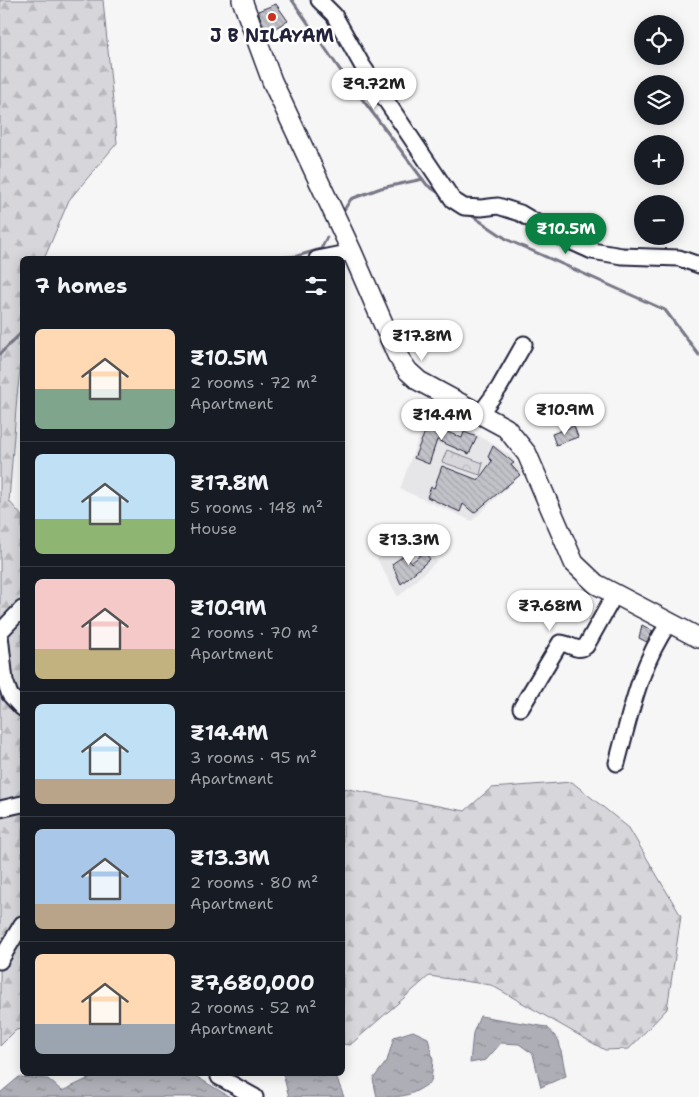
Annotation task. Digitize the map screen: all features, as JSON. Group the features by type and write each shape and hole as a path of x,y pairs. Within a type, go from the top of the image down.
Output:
{"main road":[{"path":"242,0 272,80 352,252 397,355 408,372 419,381 506,428 527,454 574,563 596,584 699,638"}],"street":[{"path":"319,0 334,14 362,65 453,200 464,207 498,206 520,213 562,237 592,251 622,256 679,258 699,264"},
{"path":"332,256 352,252"},
{"path":"480,414 524,344"},
{"path":"521,708 560,644 565,643 577,649 582,649 586,646 615,594"},
{"path":"20,611 0,633 5,681 10,695 20,706"},
{"path":"617,763 646,662 669,622"},
{"path":"0,809 20,804"},
{"path":"0,961 20,927"},
{"path":"219,1077 255,1097"}],"shaded area":[{"path":"430,406 509,454 523,472 472,521 400,489"},
{"path":"409,533 437,561 398,597 377,559"}],"green space":[{"path":"0,0 103,0 117,143 69,200 45,256 20,256 20,371 9,501 20,514 20,1029 16,1030 0,1046"},
{"path":"447,450 483,463 480,475 442,462"},
{"path":"572,782 629,828 681,916 667,1009 629,1049 605,1050 491,985 429,976 350,1045 345,1044 345,788 465,811 491,788"}],"water":[{"path":"480,1016 547,1027 559,1041 566,1076 541,1087 533,1054 519,1044 501,1043 486,1060 470,1063 473,1033"},
{"path":"413,1031 428,1038 433,1060 431,1082 417,1091 406,1095 377,1097 373,1079 387,1061 394,1037"},
{"path":"94,1076 194,1076 230,1097 0,1097 0,1093 19,1077 48,1079 62,1091"},
{"path":"284,1076 336,1076 344,1097 289,1097"}],"building":[{"name":"J B NILAYAM","path":"276,4 288,21 266,33 258,11"},
{"path":"406,327 416,331 415,338 418,340 416,348 404,343"},
{"path":"431,418 443,423 440,429 462,438 464,432 477,437 469,454 437,440 429,464 414,458"},
{"path":"574,426 578,437 556,445 552,434"},
{"path":"493,446 514,463 511,465 520,475 474,513 463,504 460,512 427,497 431,487 434,488 442,466 478,480 492,461 488,457"},
{"path":"424,552 430,559 401,584 392,564 406,554 411,563"},
{"path":"642,625 653,631 647,642 639,638"}],"waterway":[{"path":"292,0 338,67 427,185 442,195"},
{"path":"342,213 351,199 381,188 423,179"},
{"path":"468,213 508,240 665,310 699,355"},
{"path":"297,256 321,249 327,237"},
{"path":"0,354 20,334"}],"place":[{"name":"J B NILAYAM","path":"272,17"}]}
